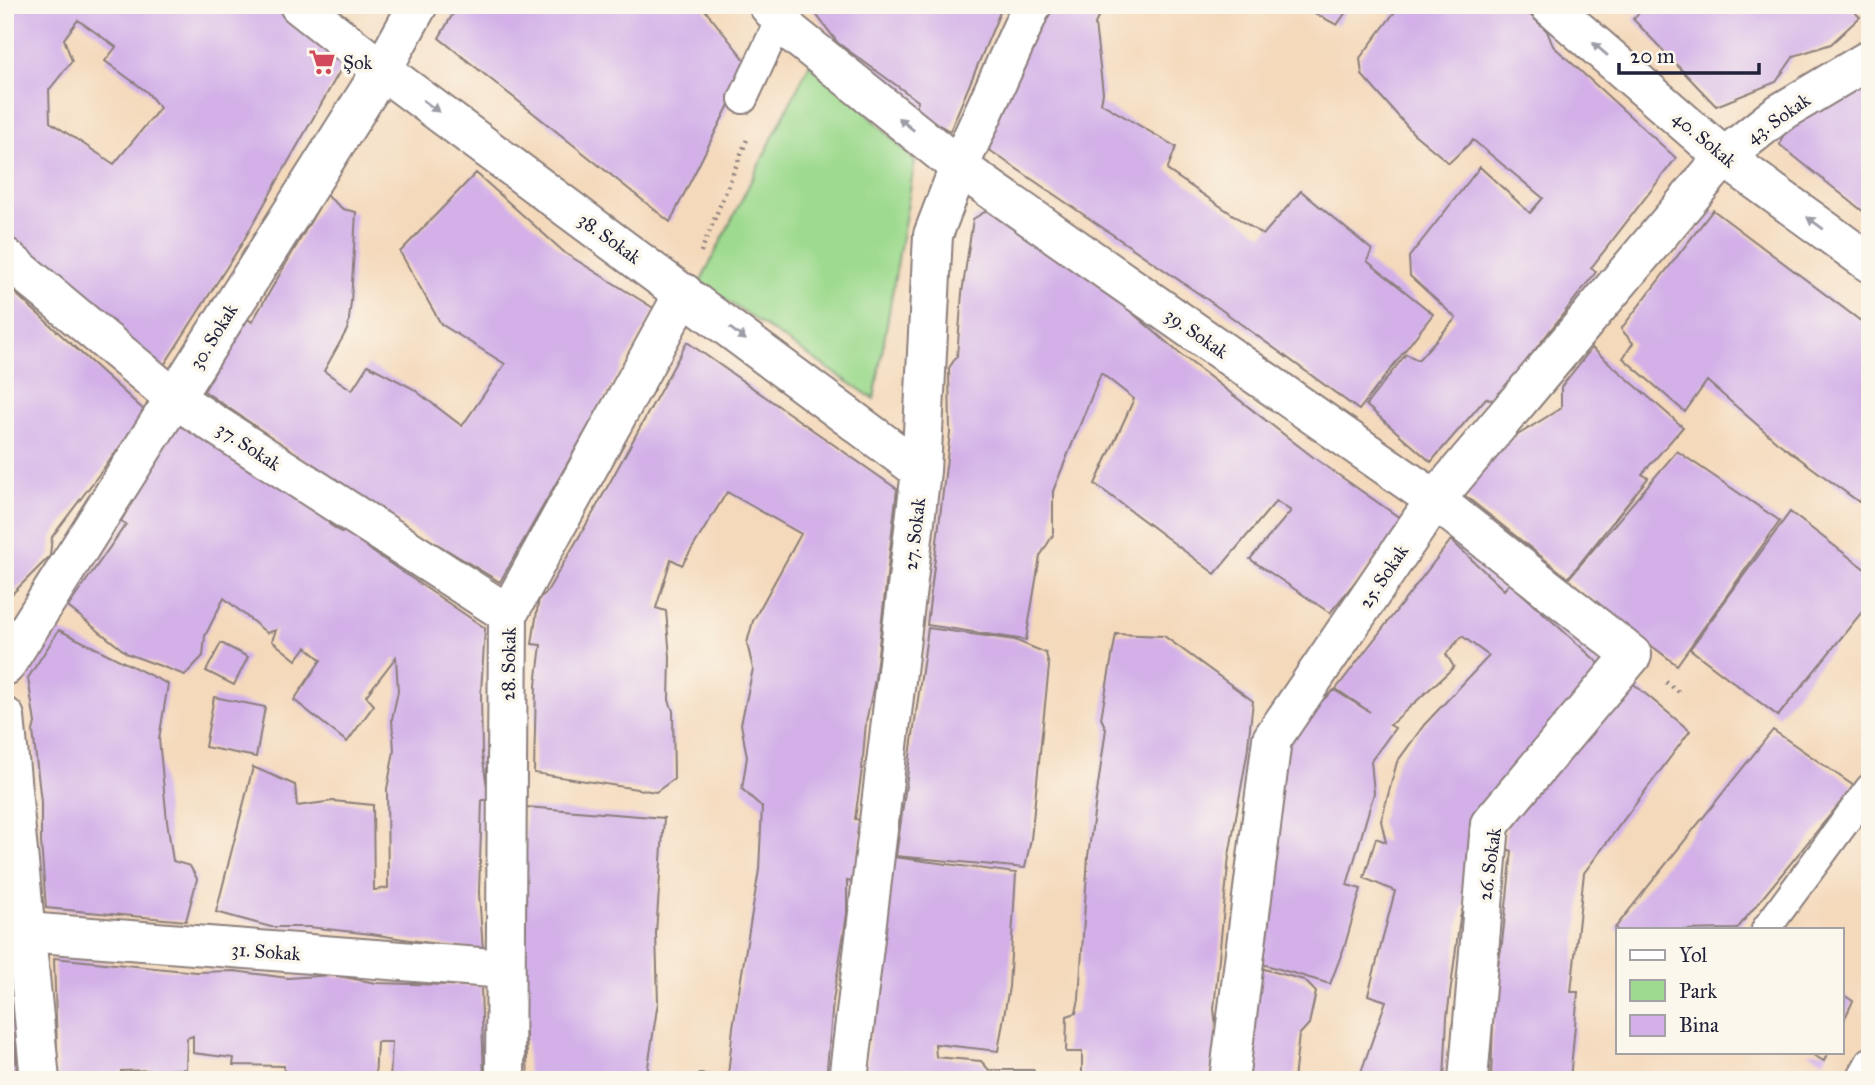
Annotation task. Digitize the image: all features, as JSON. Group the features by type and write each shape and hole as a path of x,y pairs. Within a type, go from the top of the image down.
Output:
{"street":[{"name":"38. Sokak","path":"299,5 382,70 921,471"},
{"name":"30. Sokak","path":"5,666 382,70 418,5"},
{"name":"27. Sokak","path":"848,1080 921,471 933,234 959,167 1032,5"},
{"name":"40. Sokak","path":"1549,5 1724,157 1870,263"},
{"name":"39. Sokak","path":"774,12 791,32 959,167 1435,500 1632,655"},
{"name":"43. Sokak","path":"1724,157 1778,114 1870,59"},
{"name":"25. Sokak","path":"1229,1080 1272,738 1435,500 1724,157"},
{"name":"37. Sokak","path":"5,257 174,398 508,614"},
{"name":"28. Sokak","path":"505,1080 508,614 684,293"},
{"name":"26. Sokak","path":"1468,1080 1490,824 1632,655"},
{"path":"5,717 40,1080"},
{"name":"31. Sokak","path":"26,932 505,969"}],"lane":[{"path":"743,99 774,12"},
{"path":"1767,928 1870,788"},
{"path":"1860,1080 1870,1062"}],"path":[{"path":"684,293 750,132"}],"green space":[{"path":"812,59 915,161 874,399 700,283"}],"building":[{"path":"5,5 275,5 345,62 241,245 161,370 5,243","holes":["78,20 116,47 105,61 147,92 160,108 114,164 50,122 49,90 72,61 64,39"]},
{"path":"458,5 701,5 749,65 670,222 439,38"},
{"path":"809,5 1003,5 950,131 914,111 918,101 838,43"},
{"path":"1045,5 1104,5 1095,24 1103,93 1101,103 1176,147 1167,170 1263,235 1301,191 1372,250 1367,261 1433,314 1359,410 1208,300 979,143"},
{"path":"1299,5 1351,5 1337,25"},
{"path":"1400,5 1520,5 1547,31 1553,46 1676,158 1591,268 1596,272 1495,401 1486,398 1431,462 1366,405 1406,354 1418,360 1456,318 1410,276 1409,257 1480,167 1530,213 1543,198 1473,140 1449,163 1413,133 1362,75 1360,58"},
{"path":"1646,5 1847,5 1860,17 1831,44 1794,56 1776,82 1716,106 1633,19"},
{"path":"1870,74 1870,217 1780,145 1785,128"},
{"path":"476,173 565,253 655,309 500,582 351,492 204,391 246,318 252,322 326,195 343,209 356,212 348,328 324,371 352,390 368,365 412,388 462,426 505,364 441,324 400,252"},
{"path":"998,204 1058,249 1179,353 1313,457 1407,523 1330,613 1250,559 1291,511 1276,501 1215,574 1095,484 1134,399 1101,373 1053,491 1053,535 1040,556 1026,640 927,625 950,433 949,368 957,356 962,293 973,219"},
{"path":"1713,210 1870,328 1870,485 1859,502 1777,442 1707,381 1685,412 1623,358 1633,343 1621,329"},
{"path":"5,284 146,412 52,537 50,556 9,597 7,611"},
{"path":"687,342 897,489 875,679 866,722 855,819 864,821 853,882 847,881 847,914 833,1001 826,1080 697,1080 699,1074 728,1076 733,1027 759,870 762,807 742,789 747,757 741,724 753,669 747,643 753,621 801,534 727,492 682,565 671,559 656,608 666,611 670,657 669,700 673,711 674,779 656,792 534,773 536,685 541,645 532,644 539,598 546,593 593,513"},
{"path":"1592,348 1683,427 1642,474 1648,478 1568,578 1458,490 1508,441 1561,408 1561,387"},
{"path":"182,415 330,515 329,524 342,533 345,529 373,552 485,628 481,693 482,754 489,800 482,800 479,893 483,951 371,934 309,927 271,927 216,912 253,767 295,785 297,806 333,801 373,805 374,890 388,888 387,789 394,751 392,719 398,691 396,657 366,696 374,705 347,742 294,700 321,660 306,647 296,660 272,641 276,630 267,633 224,598 205,636 203,656 185,675 128,654 68,607 126,524 121,521"},
{"path":"1677,451 1780,521 1677,665 1568,579"},
{"path":"1790,512 1870,573 1870,602 1778,716 1690,649"},
{"path":"1451,540 1504,590 1510,583 1613,676 1502,783 1472,816 1473,875 1460,918 1447,1017 1444,1080 1361,1080 1360,1075 1386,1001 1368,995 1395,891 1364,878 1376,838 1386,842 1381,821 1397,762 1424,725 1489,656 1462,636 1446,654 1454,667 1390,725 1395,728 1371,761 1374,793 1347,885 1361,889 1345,945 1330,984 1259,963 1283,755 1294,726 1334,690 1370,712 1336,689"},
{"path":"928,628 1015,640 1046,653 1049,666 1031,839 1025,868 896,856"},
{"path":"59,630 168,684 159,739 167,821 173,861 190,866 197,879 186,921 46,908 41,802 33,731 35,723 28,678"},
{"path":"1116,634 1164,636 1253,701 1247,755 1229,856 1214,1009 1218,1046 1209,1080 1082,1080 1082,1052 1066,1052 1067,1016 1076,1013 1079,999 1088,856 1106,729 1101,718"},
{"path":"221,643 248,657 234,685 206,671"},
{"path":"1630,681 1690,731 1584,873 1571,992 1578,992 1570,1080 1491,1080 1494,990 1512,851 1504,848 1508,819"},
{"path":"214,697 265,707 256,757 205,747"},
{"path":"1773,730 1854,786 1738,928 1615,928"},
{"path":"526,807 664,818 656,933 658,1002 646,1080 528,1080 521,922"},
{"path":"893,857 1016,873 1009,987 998,1051 935,1044 936,1057 981,1061 989,1070 1034,1070 1034,1080 865,1080"},
{"path":"5,953 14,1009 17,1080 5,1080"},
{"path":"54,958 196,972 234,971 288,978 333,975 376,983 481,986 484,1080 390,1080 392,1042 377,1042 375,1080 283,1080 284,1066 233,1065 234,1058 193,1053 193,1036 187,1038 186,1069 121,1071 122,1080 58,1080"},
{"path":"1253,966 1304,980 1316,992 1309,1024 1299,1035 1294,1080 1239,1080"},
{"path":"1843,995 1853,1001 1843,1022"},
{"path":"1812,1054 1827,1054 1824,1061"}],"place":[{"name":"Şok","path":"322,62"}]}
